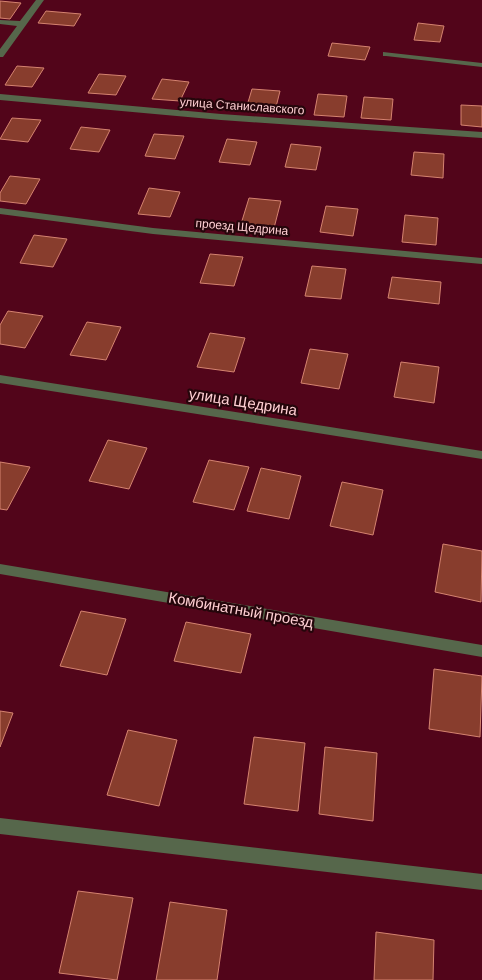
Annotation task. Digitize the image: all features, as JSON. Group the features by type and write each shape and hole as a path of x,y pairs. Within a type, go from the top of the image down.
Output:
{"street":[{"path":"0,56 40,0"},
{"path":"0,22 23,24"},
{"path":"386,54 482,65"},
{"name":"улица Станиславского","path":"0,96 221,117 482,136"},
{"name":"проезд Щедрина","path":"0,211 153,231 482,261"},
{"name":"улица Щедрина","path":"0,379 482,455"},
{"name":"Комбинатный проезд","path":"0,569 482,651"},
{"path":"0,826 482,882"}],"building":[{"path":"0,1 21,3 10,19 0,18"},
{"path":"46,11 81,14 74,26 38,23"},
{"path":"418,23 444,26 440,42 414,40"},
{"path":"332,43 370,47 365,60 328,56"},
{"path":"17,66 44,68 32,87 5,85"},
{"path":"99,74 126,76 116,95 88,93"},
{"path":"162,79 189,82 180,101 152,99"},
{"path":"252,89 280,91 275,111 246,109"},
{"path":"318,94 347,96 344,117 314,115"},
{"path":"364,97 393,99 391,120 361,118"},
{"path":"461,105 482,106 482,127 461,125"},
{"path":"12,118 41,120 28,142 0,139"},
{"path":"81,127 110,130 99,152 70,149"},
{"path":"154,134 184,136 175,159 145,156"},
{"path":"227,139 257,142 250,165 219,162"},
{"path":"291,144 321,147 316,170 285,167"},
{"path":"414,152 444,154 443,178 411,175"},
{"path":"10,176 40,179 26,204 0,201 0,193"},
{"path":"149,188 180,192 170,217 138,214"},
{"path":"249,198 281,201 274,228 241,224"},
{"path":"326,206 358,209 353,236 320,232"},
{"path":"405,215 438,218 436,245 402,242"},
{"path":"34,235 67,239 53,267 20,263"},
{"path":"210,254 243,257 234,286 200,283"},
{"path":"312,266 346,269 341,299 305,296"},
{"path":"392,277 441,282 439,304 388,298"},
{"path":"8,311 43,316 25,348 0,344 0,325"},
{"path":"87,322 121,327 106,360 70,355"},
{"path":"210,333 245,338 234,372 197,367"},
{"path":"310,349 348,354 339,389 301,383"},
{"path":"401,362 439,367 434,403 394,397"},
{"path":"108,440 147,448 129,489 89,481"},
{"path":"209,460 249,467 234,510 193,502"},
{"path":"0,462 30,467 7,510 0,509"},
{"path":"261,468 301,476 289,519 247,511"},
{"path":"342,482 383,490 373,535 330,526"},
{"path":"443,544 482,551 481,602 435,592"},
{"path":"81,611 126,619 107,675 60,666"},
{"path":"186,622 251,634 241,673 174,661"},
{"path":"434,669 482,676 480,737 429,729"},
{"path":"0,711 13,713 0,747"},
{"path":"128,730 177,740 159,806 107,795"},
{"path":"254,737 305,743 298,811 244,804"},
{"path":"325,747 377,753 373,821 319,814"},
{"path":"78,891 133,898 117,980 59,973"},
{"path":"170,902 227,910 217,980 156,980"},
{"path":"376,932 434,940 433,980 374,980"}]}
